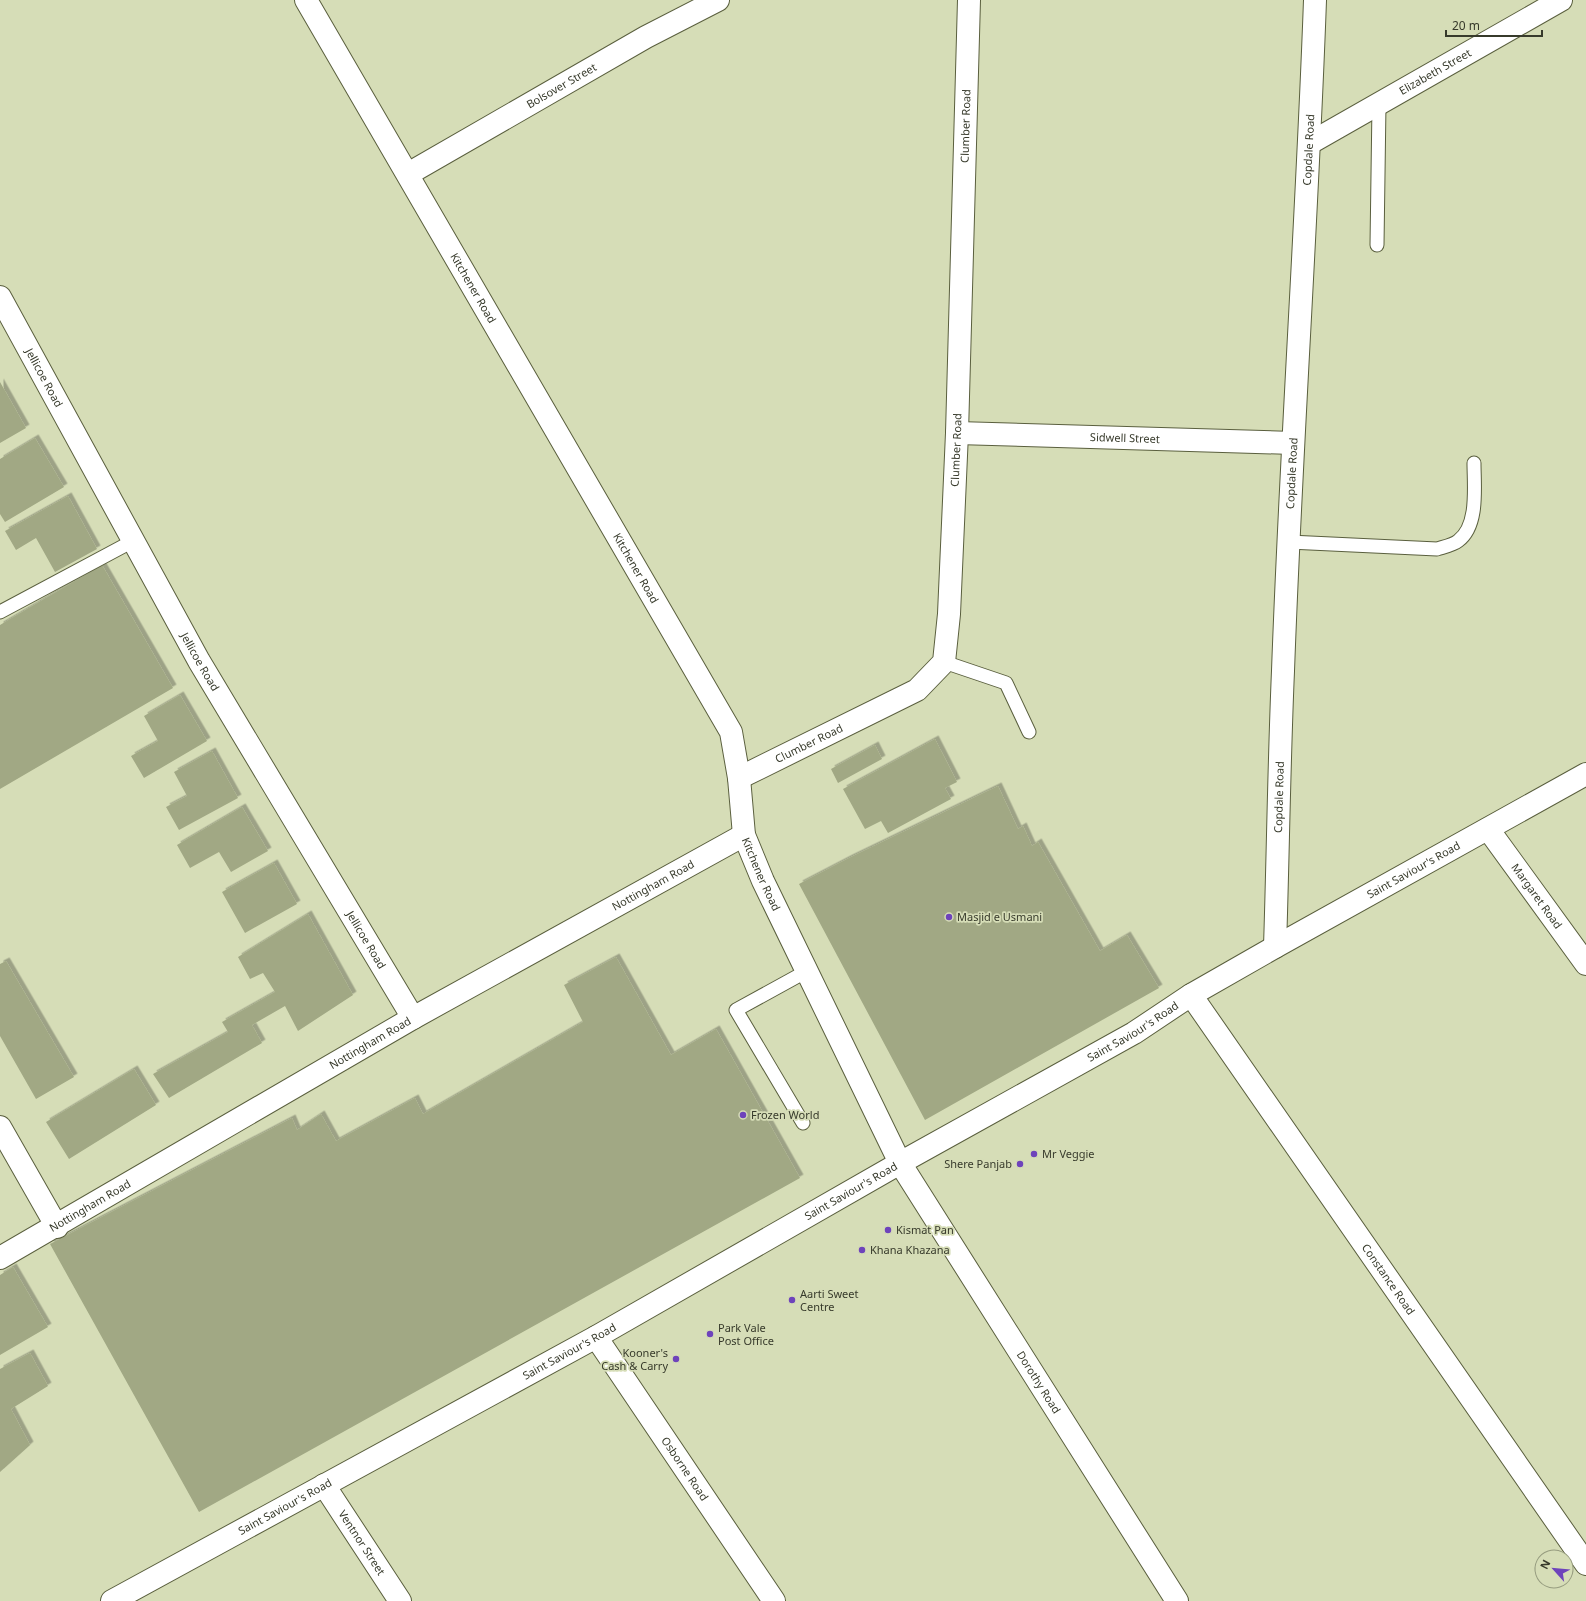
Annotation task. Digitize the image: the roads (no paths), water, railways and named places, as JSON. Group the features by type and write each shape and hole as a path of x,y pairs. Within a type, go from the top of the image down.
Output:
{"street":[{"name":"Kitchener Road","path":"306,0 731,732 739,778 744,835 763,881 900,1163"},
{"name":"Bolsover Street","path":"408,174 646,36 718,0"},
{"name":"Clumber Road","path":"739,778 917,690 944,662 949,614 957,433 969,0"},
{"name":"Copdale Road","path":"1275,947 1282,679 1293,443 1310,143 1315,0"},
{"name":"Elizabeth Street","path":"1310,143 1561,0"},
{"name":"Jellicoe Road","path":"0,297 199,661 413,1018"},
{"name":"Sidwell Street","path":"957,433 1293,443"},
{"name":"Saint Saviour's Road","path":"112,1601 596,1337 900,1163 1134,1033 1191,995 1275,947 1586,774"},
{"name":"Margaret Road","path":"1488,829 1586,964"},
{"name":"Nottingham Road","path":"0,1258 413,1018 744,835"},
{"name":"Constance Road","path":"1191,995 1586,1564"},
{"path":"0,1127 57,1226"},
{"name":"Dorothy Road","path":"900,1163 1177,1601"},
{"name":"Osborne Road","path":"596,1337 774,1601"},
{"name":"Ventnor Street","path":"324,1485 400,1601"}],"lane":[{"path":"1377,245 1379,104"},
{"path":"1289,542 1437,549 1458,542 1468,528 1474,505 1474,463"},
{"path":"0,612 133,541"},
{"path":"944,662 1006,683 1029,732"},
{"path":"803,1123 736,1010 807,972"}],"place":[{"name":"Masjid e Usmani","path":"949,917"},
{"name":"Frozen World","path":"743,1115"},
{"name":"Mr Veggie","path":"1034,1154"},
{"name":"Shere Panjab","path":"1020,1164"},
{"name":"Kismat Pan","path":"888,1230"},
{"name":"Khana Khazana","path":"862,1250"},
{"name":"Aarti Sweet Centre","path":"792,1300"},
{"name":"Park Vale Post Office","path":"710,1334"},
{"name":"Kooner's Cash & Carry","path":"676,1359"}]}
